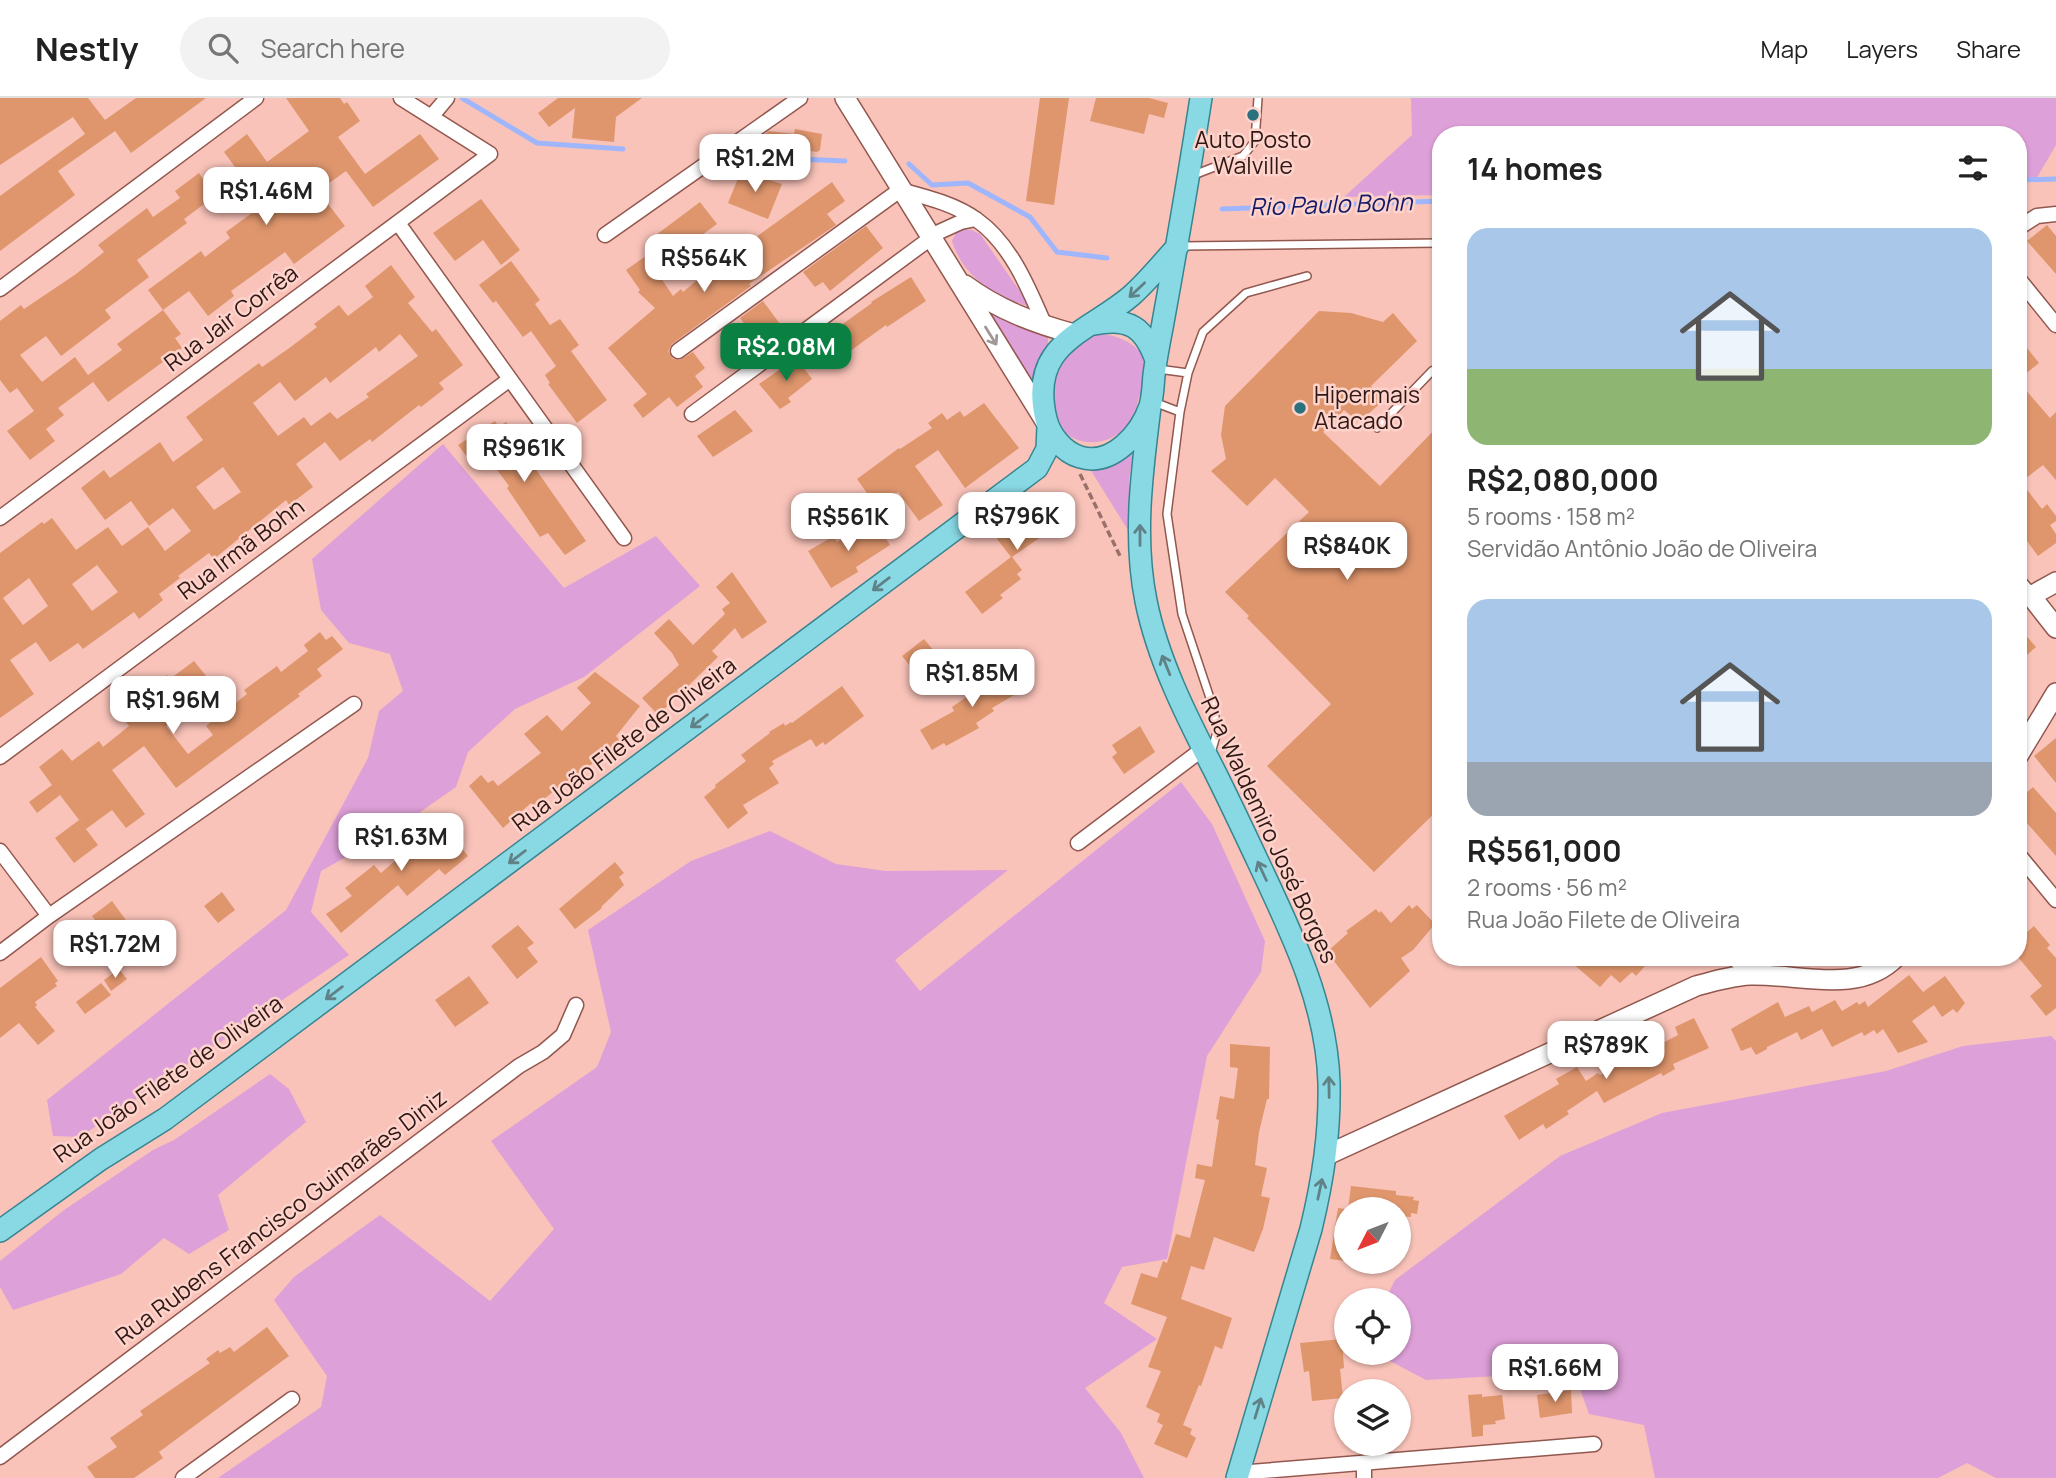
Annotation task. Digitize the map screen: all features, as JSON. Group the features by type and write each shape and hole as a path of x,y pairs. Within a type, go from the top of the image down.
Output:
{"main road":[{"path":"1178,246 1131,296 1081,329 1058,350 1047,366 1042,385 1042,400 1048,427 1071,453 1087,458 1101,458 1118,450 1129,442 1150,404 1178,246 1201,98"},
{"path":"1081,329 1110,320 1129,323 1142,332 1151,344 1156,364"},
{"name":"Rua Waldemiro José Borges","path":"1150,404 1141,499 1142,576 1146,603 1164,660 1296,945 1318,1010 1329,1080 1327,1155 1311,1229 1238,1476"},
{"name":"Rua João Filete de Oliveira","path":"0,1231 101,1159 165,1119 1037,468 1047,449 1048,427"}],"street":[{"path":"0,289 256,98"},
{"path":"401,98 439,107"},
{"path":"605,234 800,98"},
{"path":"845,98 1048,427"},
{"name":"Rua Jair Corrêa","path":"0,518 490,154 439,107"},
{"path":"900,190 935,200 976,219 1000,242 1019,270 1045,326"},
{"path":"678,351 900,190"},
{"path":"2027,222 2037,216 2056,214"},
{"path":"692,414 931,239 950,226 976,219"},
{"path":"398,223 624,538"},
{"path":"955,278 1003,309 1045,326 1081,329"},
{"path":"2027,289 2056,325"},
{"name":"Rua Irmã Bohn","path":"0,757 510,379"},
{"path":"2031,596 2056,582"},
{"path":"2027,591 2056,628"},
{"path":"2027,741 2056,693"},
{"path":"0,953 48,916 354,704"},
{"path":"1078,843 1207,755"},
{"path":"0,851 48,916"},
{"path":"2027,865 2056,900"},
{"path":"1742,966 1751,975"},
{"path":"1327,1155 1696,986 1723,978 1751,975 1855,978 1887,966"},
{"name":"Rua Rubens Francisco Guimarães Diniz","path":"0,1457 519,1066 543,1052 563,1035 576,1005"},
{"path":"183,1478 292,1399"},
{"path":"1238,1476 1364,1471 1594,1444"}],"lane":[{"path":"1189,177 1243,156 1255,141 1258,98"},
{"path":"1178,246 1432,243"},
{"path":"1207,755 1217,732 1214,710 1182,614 1167,514 1180,412 1188,373 1203,332 1245,293 1307,276"},
{"path":"1156,364 1188,373"},
{"path":"1377,428 1432,372"},
{"path":"1150,404 1180,412"}],"path":[{"path":"1071,453 1123,562"}],"shaded area":[{"path":"1411,98 2056,98 2056,145 2035,181 2027,181 2027,126 1432,126 1432,195 1344,197 1412,135"},
{"path":"962,229 980,234 1031,307 994,291 964,266 952,241"},
{"path":"981,304 1048,334 1048,344 1032,391"},
{"path":"1097,334 1114,336 1130,343 1142,355 1148,372 1135,413 1125,428 1112,438 1089,442 1073,438 1060,428 1053,415 1050,391 1051,383 1060,367 1079,343"},
{"path":"443,444 564,588 656,536 700,586 584,677 515,709 468,752 456,787 396,829 321,871 311,912 349,955 80,1137 53,1136 47,1100 286,910 368,758 379,711 403,691 390,654 349,643 321,610 312,559"},
{"path":"1133,452 1129,480 1131,535 1090,469 1119,461"},
{"path":"1181,782 1212,824 1265,941 1261,972 1207,1056 1167,1259 1122,1267 1104,1303 1157,1339 1085,1388 1121,1433 1144,1478 218,1478 321,1407 327,1376 274,1300 294,1277 380,1215 490,1301 554,1229 491,1141 597,1067 611,1032 588,930 691,861 770,831 836,864 886,871 1008,870 895,960 920,991"},
{"path":"2051,1036 2056,1041 2056,1478 1996,1478 1967,1463 1938,1478 1655,1478 1644,1425 1589,1414 1574,1372 1426,1380 1398,1365 1411,1365 1411,1288 1391,1288 1395,1280 1403,1274 1411,1274 1411,1268 1560,1156 1662,1113 1886,1071 1963,1046"},
{"path":"270,1074 289,1089 306,1122 218,1195 229,1230 189,1254 164,1238 121,1274 13,1310 0,1287 0,1261 64,1210 153,1150 174,1140"}],"building":[{"path":"0,98 88,98 105,120 136,98 206,98 131,153 115,131 58,171 75,195 0,251 0,196 85,134 73,117 0,165"},
{"path":"286,98 340,98 344,104 347,102 360,121 338,137 365,174 420,134 439,159 373,207 346,171 318,191 345,226 294,264 285,252 231,291 234,296 208,316 189,291 163,310 148,290 201,251 205,257 230,238 226,232 263,205 224,152 247,134 267,162 309,131"},
{"path":"558,98 642,98 616,117 614,142 572,138 575,108 549,127 538,113"},
{"path":"1040,98 1069,98 1054,205 1026,201"},
{"path":"1096,98 1149,98 1168,103 1164,118 1149,114 1144,134 1090,121"},
{"path":"795,129 822,134 820,150 817,152 759,143 760,138 769,131 794,134"},
{"path":"741,171 782,184 768,219 728,203"},
{"path":"199,173 215,196 184,219 187,223 137,260 149,277 105,310 111,318 61,356 46,336 20,355 42,382 75,357 93,382 58,408 64,415 46,429 55,441 30,460 7,431 34,411 17,388 10,393 0,380 0,321 21,305 24,309 76,274 104,252 98,245 147,208 153,217 180,198 175,191"},
{"path":"832,182 845,201 827,214 836,225 749,284 751,286 672,344 668,351 673,359 680,360 693,352 705,368 695,376 703,387 677,407 669,397 643,418 633,405 647,394 608,348 655,308 638,292 640,290 626,270 663,244 656,235 700,202 717,224 655,269 673,296 681,289 683,292 732,251 734,253"},
{"path":"481,199 520,250 501,265 483,240 455,261 433,233"},
{"path":"2047,225 2056,236 2056,274 2027,241"},
{"path":"866,226 883,248 830,291 823,282 815,287 803,272"},
{"path":"511,261 540,300 535,304 550,325 560,319 579,345 571,351 607,400 577,423 548,384 550,383 545,375 556,366 531,331 523,337 496,301 493,303 479,285"},
{"path":"391,265 415,297 408,303 432,332 436,329 463,365 439,383 444,389 372,442 370,439 340,461 325,442 296,464 313,487 289,505 286,500 214,559 209,553 178,576 180,578 159,594 163,600 139,619 134,612 83,649 78,643 50,662 36,642 10,660 34,694 0,718 0,553 42,522 44,524 52,518 76,550 108,527 122,546 148,527 165,551 191,531 173,508 149,526 131,501 105,520 81,488 104,470 110,478 160,442 173,462 203,440 186,417 259,363 262,367 288,349 317,327 314,324 339,305 348,316 373,297 365,286","holes":["400,334 418,356 366,394 369,397 337,419 330,412 311,426 304,417 278,436 253,403 280,382 295,401 326,377 330,383 376,347 379,352","223,467 241,492 214,510 196,487","97,565 118,592 92,611 72,584","29,578 48,606 23,625 3,598"]},
{"path":"911,277 926,301 846,354 830,333 871,302"},
{"path":"763,301 780,324 757,341 740,318"},
{"path":"163,310 181,334 175,338 182,348 108,402 88,375 122,350 117,344"},
{"path":"1319,311 1351,313 1383,322 1393,313 1417,341 1371,386 1383,401 1359,422 1344,410 1323,432 1380,486 1432,432 1432,816 1374,872 1267,766 1331,704 1225,592 1309,512 1275,478 1247,506 1211,471 1226,459 1221,435 1225,406"},
{"path":"2027,348 2039,363 2027,373"},
{"path":"796,358 812,379 788,398 791,402 780,409 759,384"},
{"path":"2027,391 2050,418 2056,412 2056,480 2043,465 2027,477"},
{"path":"984,403 1019,448 965,488 938,450 915,466 943,505 919,521 898,492 876,506 857,479 932,428 928,423 942,413 947,420 960,411 964,417"},
{"path":"735,410 753,431 713,457 697,436"},
{"path":"495,421 499,427 506,422 516,436 514,438 586,541 565,555 548,533 540,537 489,459 478,467 458,445"},
{"path":"2027,490 2042,509 2047,504 2056,516 2056,521 2050,525 2056,534 2056,543 2038,556 2027,541"},
{"path":"1056,494 1071,516 1012,557 1022,570 1017,574 1021,579 1000,595 1003,598 982,614 965,592 1011,557 997,539"},
{"path":"873,519 890,545 856,567 858,572 831,588 808,551 834,536 837,542"},
{"path":"732,572 767,622 742,639 735,628 712,651 718,657 658,715 642,698 679,665 654,633 669,619 693,645 725,614 722,609 730,603 716,587"},
{"path":"320,632 326,640 332,636 343,649 317,669 322,676 298,694 300,696 176,788 144,746 112,770 145,814 126,828 112,810 86,829 60,795 37,813 29,802 52,785 39,767 62,749 72,761 99,741 103,747 129,726 118,712 167,675 170,679 194,661 211,682 178,707 174,712 178,717 166,726 188,754 213,735 206,726 247,694 244,690 277,666 281,672 308,651 304,645"},
{"path":"2027,636 2036,647 2027,655"},
{"path":"924,639 938,656 916,673 902,656"},
{"path":"1005,665 1021,691 992,708 994,711 976,723 979,728 946,746 944,743 932,750 920,730 954,711 952,707 982,686 979,680"},
{"path":"595,672 640,706 616,736 620,741 565,786 563,784 534,807 531,803 503,828 469,786 481,775 488,783 493,780 498,786 541,753 524,734 547,715 562,731 591,703 577,688"},
{"path":"842,686 864,716 825,745 823,742 816,747 811,739 772,761 774,764 769,768 779,783 743,805 748,813 728,829 704,797 746,761 741,755 769,732 784,723 785,726 792,723"},
{"path":"1140,726 1155,752 1124,774 1112,757 1117,753 1112,745"},
{"path":"2056,738 2056,783 2034,756"},
{"path":"2033,787 2056,813 2056,856 2027,823 2027,792"},
{"path":"437,817 468,856 445,875 439,869 407,896 398,885 341,933 326,914 352,896 345,888 374,865 381,873 417,842 413,836"},
{"path":"79,820 98,845 74,863 55,838"},
{"path":"615,862 624,873 619,877 624,885 602,908 575,929 559,909"},
{"path":"222,892 235,910 218,923 204,906"},
{"path":"112,901 146,951 128,965 92,916"},
{"path":"1409,905 1412,909 1417,905 1432,921 1432,928 1413,950 1401,958 1410,971 1370,1008 1327,952 1348,933 1346,931 1376,909 1391,923"},
{"path":"518,925 534,943 527,948 538,962 517,979 491,946"},
{"path":"2034,926 2050,945 2047,948 2056,958 2056,1008 2046,1016 2030,996 2042,986 2025,966 2027,932"},
{"path":"41,957 58,981 55,983 57,986 35,1002 35,1007 55,1031 38,1045 19,1023 0,1038 0,988"},
{"path":"1576,966 1645,966 1636,976 1632,972 1620,983 1611,975 1600,987"},
{"path":"119,969 127,979 111,991 104,980"},
{"path":"1909,975 1923,992 1945,976 1965,1003 1957,1013 1953,1009 1942,1017 1934,1005 1912,1021 1928,1042 1898,1053 1883,1029 1877,1034 1874,1030 1864,1036 1862,1032 1832,1047 1822,1029 1801,1040 1797,1032 1756,1055 1751,1047 1741,1051 1731,1029 1778,1002 1785,1017 1809,1006 1812,1012 1835,1000 1842,1011 1857,1002 1859,1005 1865,1001 1868,1007"},
{"path":"469,976 489,1003 455,1027 435,1000"},
{"path":"101,983 111,995 85,1014 76,1002"},
{"path":"1694,1018 1709,1048 1673,1064 1675,1069 1663,1076 1661,1073 1604,1103 1597,1091 1546,1129 1543,1124 1519,1140 1504,1116 1559,1084 1556,1079 1577,1067 1586,1081 1678,1035 1675,1027"},
{"path":"1230,1044 1270,1047 1269,1099 1259,1132 1255,1165 1267,1168 1261,1196 1270,1198 1254,1252 1214,1237 1204,1270 1191,1266 1181,1299 1232,1318 1222,1349 1215,1346 1183,1425 1192,1429 1190,1434 1196,1438 1187,1458 1154,1444 1163,1425 1157,1422 1160,1414 1146,1407 1161,1371 1148,1367 1167,1317 1131,1304 1141,1273 1157,1278 1163,1261 1167,1263 1176,1234 1190,1238 1205,1180 1195,1178 1197,1164 1212,1167 1220,1096 1234,1099 1238,1068 1230,1067"},
{"path":"1351,1186 1396,1191 1396,1195 1414,1197 1413,1200 1419,1201 1417,1214 1411,1213 1411,1197 1350,1197"},
{"path":"1334,1234 1334,1260 1330,1259"},
{"path":"267,1327 289,1356 159,1452 163,1458 134,1478 95,1478 87,1467 117,1447 110,1438 143,1415 140,1411 210,1363 206,1359 218,1350 220,1353 230,1347 234,1352"},
{"path":"1334,1340 1334,1365 1344,1365 1344,1368 1340,1369 1341,1379 1334,1379 1334,1399 1312,1401 1309,1371 1304,1372 1300,1343"},
{"path":"1571,1390 1572,1413 1540,1418 1537,1395"},
{"path":"1482,1394 1482,1397 1502,1395 1505,1419 1495,1421 1496,1424 1483,1425 1483,1436 1472,1437 1468,1395"}],"waterway":[{"name":"Rio Paulo Bohn","path":"462,98 537,143 623,149"},
{"name":"Rio Paulo Bohn","path":"729,156 845,161"},
{"name":"Rio Paulo Bohn","path":"909,164 932,185 968,183 1030,217 1057,252 1107,258"},
{"name":"Rio Paulo Bohn","path":"2027,180 2056,179"},
{"name":"Rio Paulo Bohn","path":"1222,209 1432,201"}],"place":[{"name":"Auto Posto Walville","path":"1253,115"},
{"name":"Hipermais Atacado","path":"1300,408"}]}
